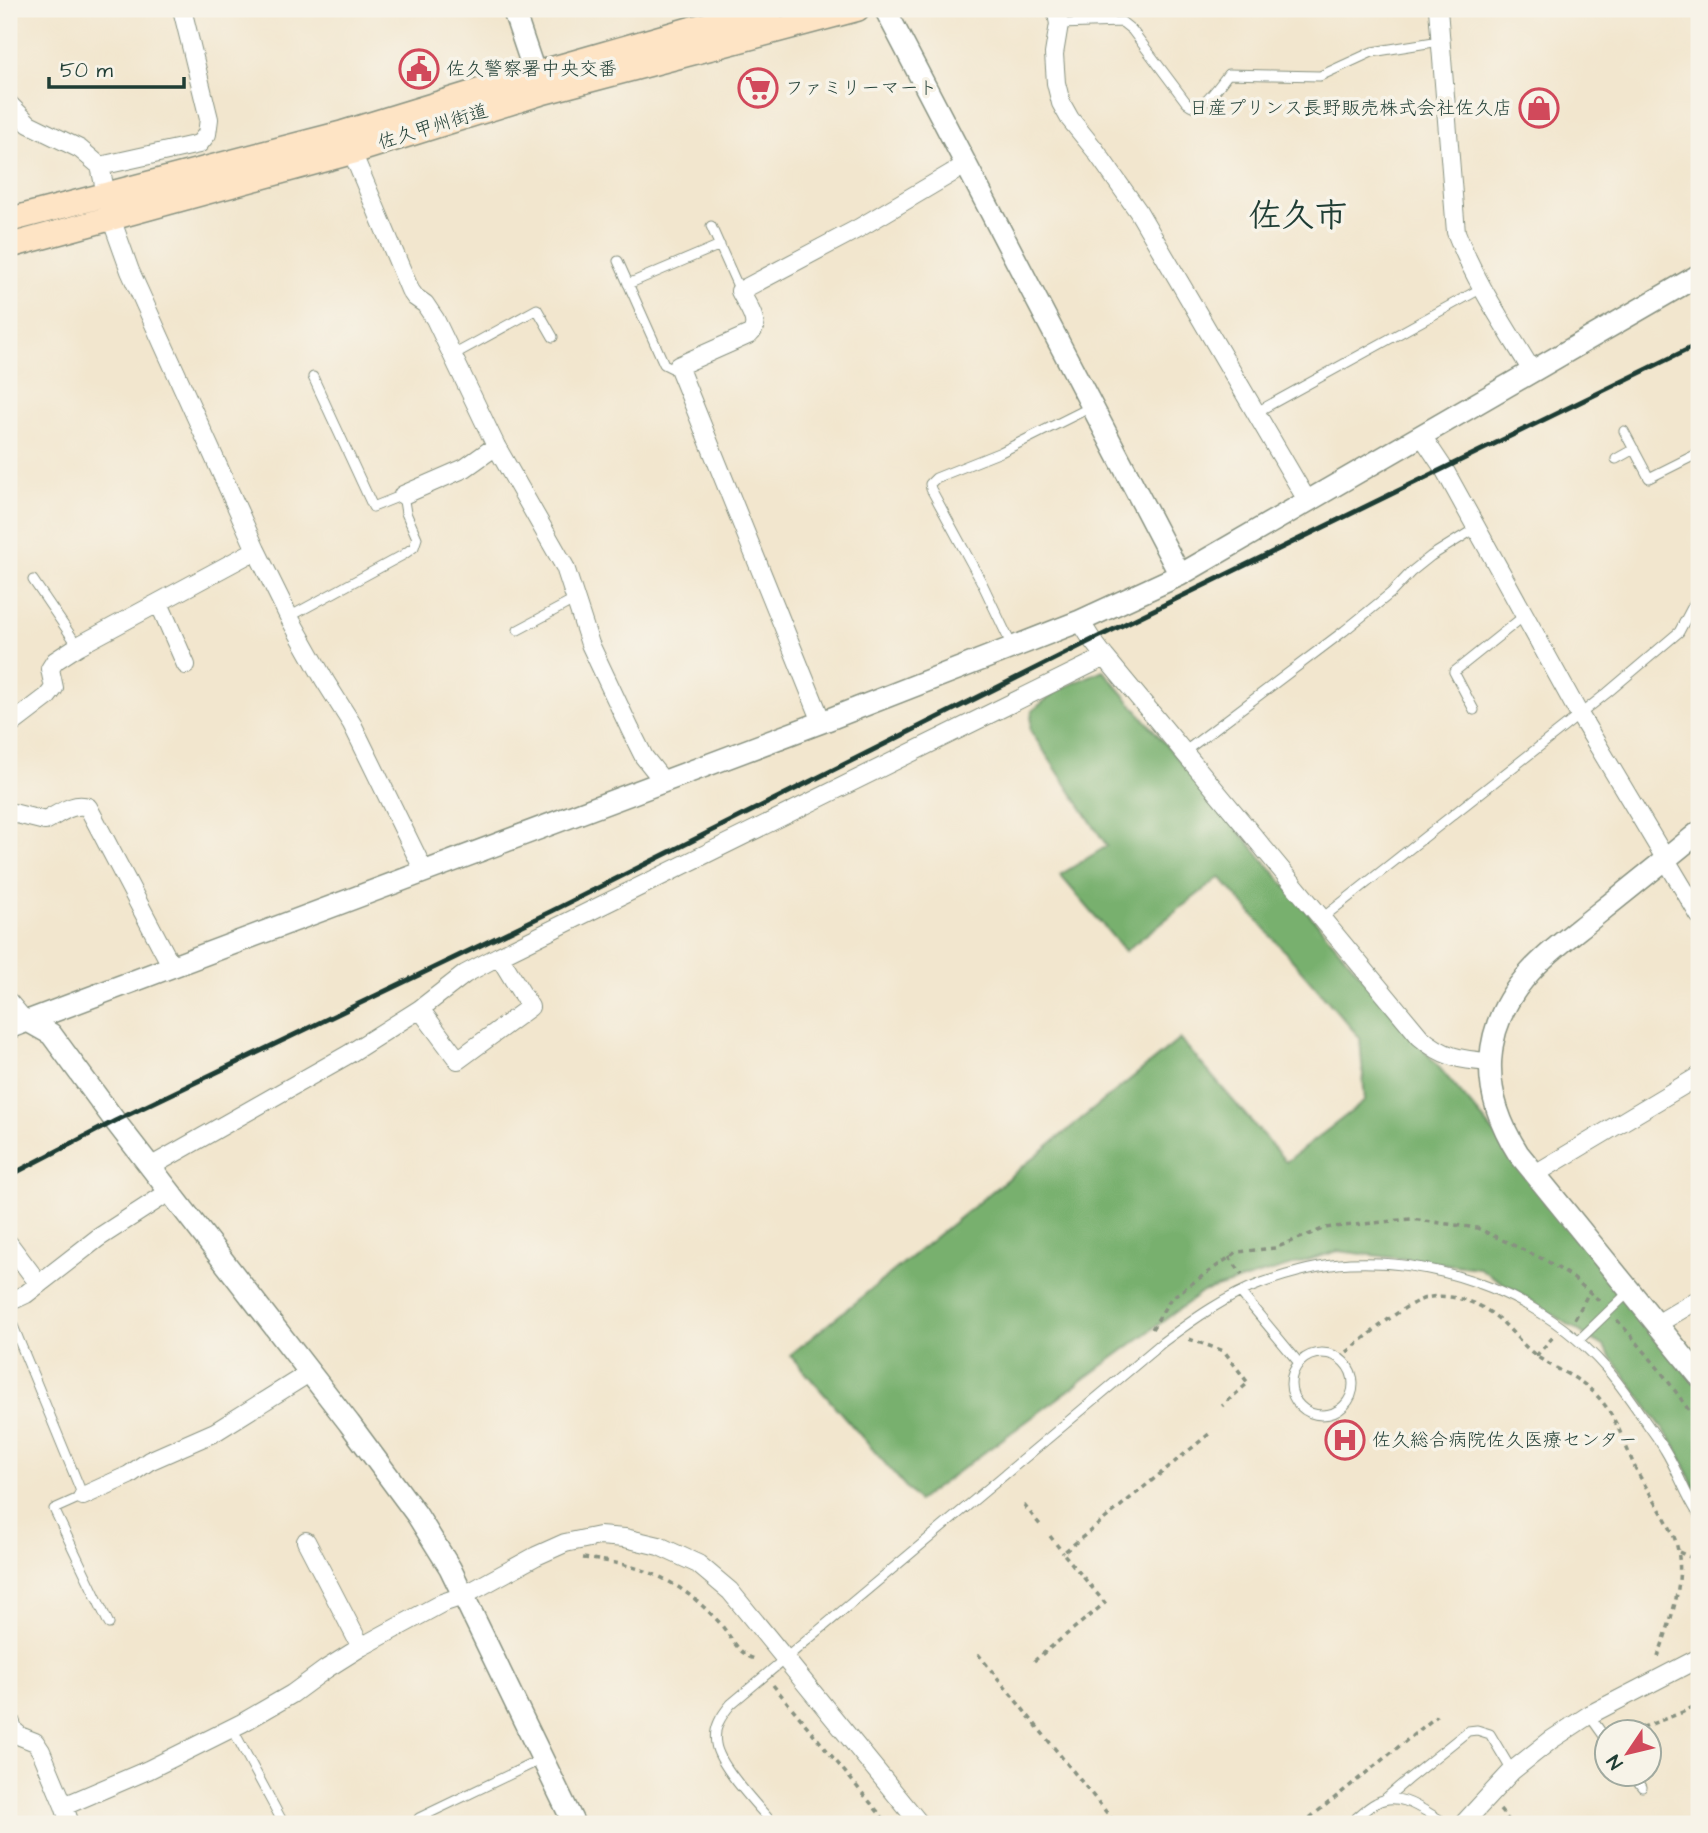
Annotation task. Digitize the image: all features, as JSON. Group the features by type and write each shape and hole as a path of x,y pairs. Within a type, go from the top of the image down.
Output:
{"main road":[{"name":"佐久甲州街道","path":"9,246 109,206 343,133 535,74 691,29 772,9"},
{"name":"佐久甲州街道","path":"9,220 109,206 352,152 540,93 857,9"}],"street":[{"path":"100,166 199,144 207,134 209,119 182,9"},
{"path":"513,9 535,74"},
{"path":"885,9 1180,575"},
{"path":"1438,9 1456,232 1482,288 1532,371"},
{"path":"1058,16 1054,54 1056,83 1061,103 1139,211 1308,502"},
{"path":"9,104 29,124 80,149 100,166 109,206 130,271 256,550 289,617 352,724 424,871"},
{"path":"352,152 410,290 425,304 435,319 496,446 565,567 590,644 644,757 664,782"},
{"path":"822,722 678,366 754,330 756,323 740,291 859,228 967,164"},
{"path":"18,1025 822,722 1080,621 1180,575 1699,275"},
{"path":"1422,436 1444,469 1579,714 1699,915"},
{"path":"402,495 465,468 496,446"},
{"path":"9,726 47,697 54,688 50,669 55,661 256,550"},
{"path":"159,603 186,665"},
{"path":"1080,621 1105,657 1420,1037 1442,1054 1464,1060 1490,1062"},
{"path":"150,1167 314,1075 420,1009 465,974 1105,657"},
{"path":"9,811 45,821 75,806 88,807 172,967"},
{"path":"1699,832 1532,969 1517,986 1502,1014 1495,1031 1490,1062 1497,1113 1518,1153 1699,1376"},
{"path":"420,1009 458,1060 530,1007 499,956"},
{"path":"9,1002 20,1015 18,1025"},
{"path":"18,1025 51,1034 417,1515 450,1568 574,1824"},
{"path":"1535,1174 1699,1076"},
{"path":"9,1302 26,1294 98,1238 169,1192"},
{"path":"9,1244 39,1284"},
{"path":"1657,1324 1699,1299"},
{"path":"83,1496 129,1475 149,1461 215,1432 309,1373"},
{"path":"64,1806 148,1770 232,1728 292,1695 361,1647 442,1603 463,1596 565,1542 599,1536 625,1538 659,1546 698,1564 730,1591 920,1824"},
{"path":"306,1541 361,1647"},
{"path":"1463,1824 1512,1771 1551,1740 1589,1716 1699,1658"},
{"path":"9,1718 14,1731 35,1742 41,1751 70,1824"}],"lane":[{"path":"1058,16 1122,22 1132,30 1186,102 1194,107 1205,102 1228,74 1321,76 1372,52 1440,41"},
{"path":"711,226 740,291"},
{"path":"628,284 720,245"},
{"path":"618,261 664,364 672,368 678,366"},
{"path":"1255,413 1482,288"},
{"path":"453,355 537,309 553,337"},
{"path":"289,617 414,547 417,538 406,513 402,495 373,507 313,377"},
{"path":"1012,648 982,583 930,489 930,484 936,478 1001,452 1092,406"},
{"path":"1624,430 1649,478 1699,453"},
{"path":"1616,459 1634,449"},
{"path":"1184,752 1344,631 1391,593 1411,572 1476,528"},
{"path":"33,580 78,646"},
{"path":"1321,919 1679,632 1699,594"},
{"path":"518,630 576,600"},
{"path":"1474,709 1454,672 1524,616"},
{"path":"773,1824 722,1760 716,1744 716,1728 721,1716 731,1704 1163,1342 1217,1304 1263,1283 1303,1270 1350,1263 1404,1266 1462,1277 1489,1286 1554,1322 1579,1340 1608,1371 1658,1440 1699,1516"},
{"path":"1579,1340 1631,1290"},
{"path":"1241,1293 1298,1363"},
{"path":"9,1316 83,1496 54,1509 108,1624"},
{"path":"1324,1353 1334,1355 1342,1361 1349,1369 1353,1388 1343,1406 1325,1415 1315,1414 1298,1403 1291,1384 1294,1368 1298,1363 1306,1357 1324,1353"},
{"path":"1589,1716 1592,1720"},
{"path":"232,1728 282,1824"},
{"path":"1349,1824 1386,1798 1468,1731 1477,1730 1490,1734 1512,1771"},
{"path":"419,1818 542,1759"},
{"path":"1386,1798 1400,1798 1447,1824"}],"path":[{"path":"1229,1258 1242,1274"},
{"path":"1575,1319 1589,1292"},
{"path":"1347,1352 1410,1306 1427,1297 1448,1296 1471,1303 1494,1315 1536,1356 1576,1378 1593,1391 1620,1430 1633,1464 1673,1534 1678,1552 1681,1570 1679,1586 1654,1669"},
{"path":"1615,1318 1646,1351 1699,1426"},
{"path":"1536,1356 1554,1335"},
{"path":"1189,1339 1224,1351 1248,1383 1222,1406"},
{"path":"1063,1553 1209,1434"},
{"path":"1024,1505 1041,1526"},
{"path":"1034,1661 1105,1603 1050,1536"},
{"path":"1678,1552 1699,1561"},
{"path":"578,1557 652,1572 695,1598 747,1657 755,1659 765,1656"},
{"path":"978,1654 1115,1824"},
{"path":"755,1659 757,1665"},
{"path":"771,1683 888,1824"},
{"path":"1662,1720 1699,1704"},
{"path":"1302,1824 1437,1716"},
{"path":"1498,1806 1512,1824"}],"green space":[{"path":"1103,670 1497,1136 1699,1386 1699,1497 1676,1447 1604,1347 1479,1268 1338,1251 1203,1292 918,1501 790,1355 1180,1039 1286,1162 1365,1101 1360,1038 1220,877 1125,951 1060,875 1107,846 1030,730 1032,711 1058,690"}],"railway":[{"path":"9,1176 115,1121 552,911 1092,640 1699,344"}],"place":[{"name":"佐久警察署中央交番","path":"419,69"},
{"name":"ファミリーマート","path":"758,88"},
{"name":"日産プリンス長野販売株式会社佐久店","path":"1539,108"},
{"name":"佐久総合病院佐久医療センター","path":"1345,1440"}],"district":[{"name":"佐久市","path":"1298,216"}]}
